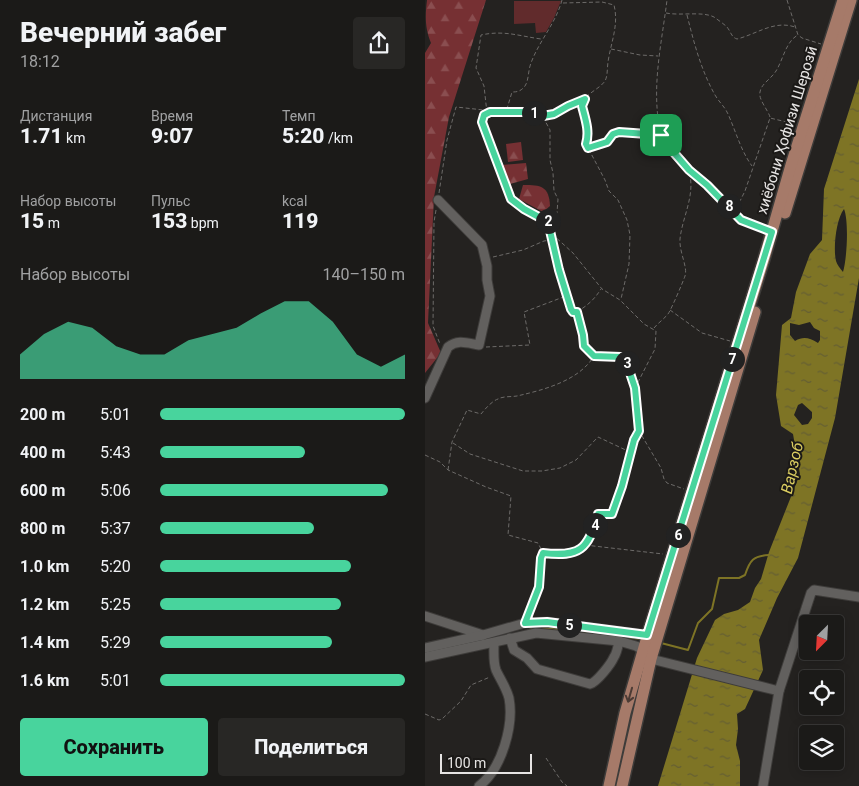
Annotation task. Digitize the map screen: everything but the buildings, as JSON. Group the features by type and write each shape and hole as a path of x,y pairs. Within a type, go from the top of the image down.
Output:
{"main road":[{"name":"хиёбони Ҳофизи Шерозӣ","path":"622,786 638,716 649,645 672,555 843,0"},
{"name":"хиёбони Ҳофизи Шерозӣ","path":"609,786 625,713 649,645 851,0"},
{"path":"625,713 638,716"}],"street":[{"path":"425,398 448,347 460,341 479,345 490,296 482,245 438,200"},
{"path":"763,786 774,689 811,593 814,590 859,597"},
{"path":"425,616 483,635"},
{"path":"425,648 525,623 547,622 649,645 665,663 774,689"},
{"path":"425,657 535,633 619,641 636,646 649,645"},
{"path":"510,638 514,650 527,658 537,669 590,684 597,680 614,658 619,641"},
{"path":"479,786 492,772 501,757 509,723 509,699 497,671 494,643"}],"path":[{"path":"506,112 512,92 520,91 526,84 530,65 542,39 556,18 562,0"},
{"path":"667,0 656,82 656,104 661,135 689,170 707,185 741,220 772,232"},
{"path":"787,0 798,34 802,38 828,46"},
{"path":"561,4 584,1 614,5 616,31 604,82 585,99 554,114 543,116 529,112 487,114 484,115 482,122 511,199 524,209 548,222 552,234 551,240 567,296 573,312 577,312"},
{"path":"665,13 705,14 713,17 727,28 733,38 737,39 775,25 788,24 795,26"},
{"path":"687,15 695,51 706,77 716,97 727,111 744,154 753,167"},
{"path":"487,114 484,86 476,68 481,35 505,32 542,39"},
{"path":"734,213 745,191 770,118 759,93 763,84 771,80 790,42 798,34"},
{"path":"611,49 639,55 659,56"},
{"path":"585,99 582,106 587,127 588,137 586,144 609,191 618,200 627,220 630,235 629,264 621,300"},
{"path":"543,116 550,130 550,160 554,191 558,200 557,213 550,228"},
{"path":"770,118 803,126"},
{"path":"588,148 607,142 613,134 619,132 661,135"},
{"path":"653,328 668,314 685,277 686,269 680,250 680,237 687,212 691,180 689,170"},
{"path":"552,234 573,253 602,289 621,300 644,324 656,331 655,349 635,388"},
{"path":"485,258 501,256 551,240"},
{"path":"577,312 594,300 602,289"},
{"path":"479,345 489,348 530,345 524,312 567,296"},
{"path":"670,310 702,333 737,344"},
{"path":"577,312 584,346 594,356 625,358 635,388 639,431 661,468 664,480 667,483 691,492"},
{"path":"448,470 452,442 467,410 481,414 497,399 535,392 557,384 583,369 594,356"},
{"path":"543,553 562,555 581,550 595,526 598,514 612,514 622,486 630,452 639,431"},
{"path":"452,442 469,454 523,471 561,468 576,460 598,437 630,452"},
{"path":"425,456 439,462 448,470 511,496 508,535 538,543 543,553 539,587 525,623"},
{"path":"584,545 672,555"},
{"path":"425,714 439,720 442,719 461,701 471,685 489,678 497,671"},
{"path":"546,758 562,782 567,786"}],"shaded area":[{"path":"514,1 561,1 546,32 536,33 535,23 514,24"}],"green space":[{"path":"427,0 486,0 449,117 434,197 428,323 441,353 425,373 425,53 431,43 426,22"},
{"path":"521,142 523,160 508,162 506,144"},
{"path":"526,163 528,179 510,184 504,177 502,165"},
{"path":"523,185 535,185 543,188 548,194 550,206 543,212 519,199"}],"water":[{"path":"859,79 859,278 835,418 798,558 777,598 759,640 763,670 745,709 737,714 736,745 740,761 740,786 658,786 697,658 715,620 724,614 738,610 750,602 755,588 761,579 769,552 800,474 793,434 781,426 776,395 782,325 791,318 796,292 810,254 822,240 824,189","holes":["844,209 847,222 847,240 843,272 836,262 835,249 837,227","810,322 814,328 820,331 818,343 807,338 795,341 790,335 790,323 799,325","802,403 812,412 812,418 808,424 802,425 794,415 798,405"]}],"waterway":[{"path":"661,643 688,650 698,623 712,609 719,578 739,578 745,575 753,560 759,556 769,555"},
{"path":"527,631 534,628 555,629 641,639"}],"route":[{"path":"585,99 582,106 587,127 588,137 586,144 588,148 592,145 607,142 613,134 619,132 661,135 689,170 696,174 722,199 741,220 772,232 647,635 547,622 525,623 539,587 543,553 562,555 581,550 589,539 598,514 612,514 618,500 634,440 639,431 635,388 625,358 594,356 584,346 577,312 573,312 571,309 559,270 548,222 524,209 511,199 505,188 482,122 484,115 490,112 529,112 543,116 554,114 585,99"}],"water label":[{"name":"Варзоб","path":"792,468"}]}
